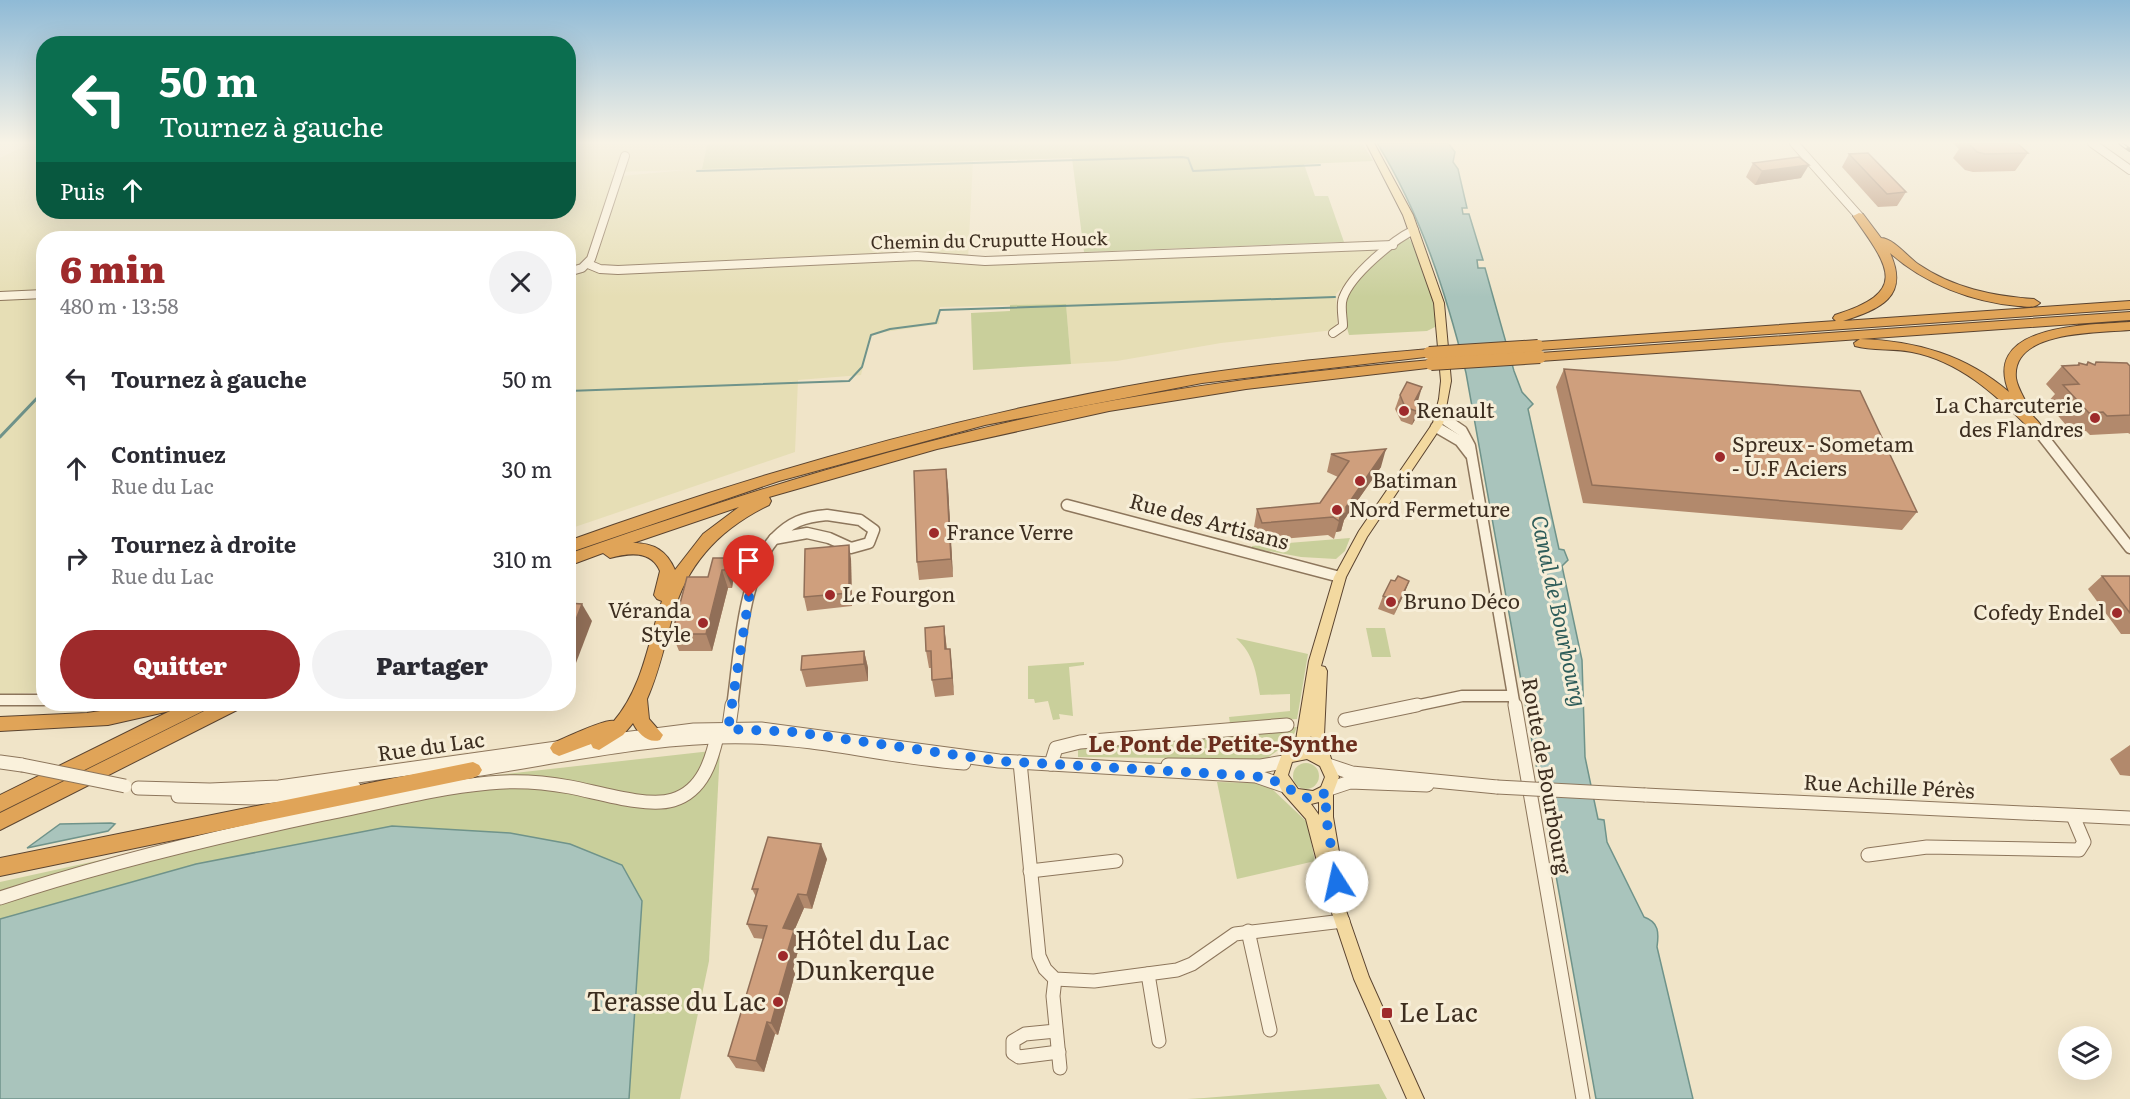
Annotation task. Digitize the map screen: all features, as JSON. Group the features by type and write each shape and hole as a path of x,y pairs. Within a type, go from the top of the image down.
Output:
{"highway":[{"path":"1859,216 1910,265 1954,288 2002,301 2097,307"},
{"path":"576,544 767,478 893,442 1002,416 1127,391 1215,377 1539,351 1839,318 1861,312 1886,296 1893,284 1891,267 1878,242 1859,216"},
{"path":"1718,333 2130,305"},
{"path":"1681,347 2130,316"},
{"path":"2033,424 2010,383 2007,366 2013,353 2027,343 2050,336 2130,326"},
{"path":"1539,351 1868,343 1920,349 1950,359 1978,373 2004,394 2033,424"},
{"path":"576,557 765,492 918,449 1064,415 1181,393 1430,359"},
{"path":"599,743 630,717 642,690 678,580 696,552 720,528 741,513 772,498 918,449"},
{"path":"562,752 599,732 623,711 668,574 665,563 657,555 639,549 618,550 576,563"},
{"path":"642,690 640,719 645,728 654,735"},
{"path":"0,724 93,721 146,711"},
{"path":"0,804 187,711"},
{"path":"0,822 219,711"},
{"path":"0,867 428,782 473,770"}],"main road":[{"path":"1396,194 1415,233 1441,312 1446,381 1438,422 1363,534 1341,577 1313,669 1304,742 1289,758 1281,774 1289,790 1312,816 1328,879 1372,1005 1416,1099"},
{"path":"1333,599 1317,700 1317,740 1332,777 1328,791 1326,817 1343,921"},
{"path":"1289,758 1308,753 1326,764"},
{"path":"1289,790 1310,799 1328,791"}],"street":[{"path":"576,269 588,264 612,194"},
{"path":"1840,194 1859,216"},
{"path":"1333,333 1340,330 1344,324 1343,302 1348,289 1393,245 1415,233"},
{"name":"Chemin du Cruputte Houck","path":"588,264 618,270 916,256 985,261 1393,245"},
{"path":"0,296 36,294"},
{"name":"Route de Bourbourg","path":"1438,422 1463,444 1472,459 1583,1099"},
{"path":"2033,424 2130,548"},
{"name":"Rue des Artisans","path":"1067,505 1341,577"},
{"path":"0,898 63,878 197,843 403,797 475,785 522,781 641,800 668,801 686,793 701,780 723,733 749,597 758,568 773,539 793,522 816,515 862,521 874,530 869,543 855,548 828,537 807,533 773,539"},
{"path":"1345,720 1462,696 1512,696"},
{"path":"0,700 36,700"},
{"path":"1051,764 1056,748 1080,742 1287,725"},
{"name":"Rue du Lac","path":"138,788 210,790 279,787 723,733"},
{"name":"Rue du Lac","path":"0,762 124,786 204,798 268,797 473,770 599,743 654,735 723,733 935,761 999,761 1111,766 1261,766 1289,758"},
{"path":"1020,762 1039,956 1045,968 1055,979 1073,982 1188,967 1231,936 1248,931 1343,921"},
{"path":"1326,764 1358,774 1497,787"},
{"name":"Rue du Lac","path":"1111,766 1253,776 1289,790"},
{"path":"1328,791 1355,782 1497,787"},
{"name":"Rue Achille Pérès","path":"1497,787 2130,818"},
{"path":"1868,855 1927,847 2079,850 2084,842 2073,816"},
{"path":"1030,871 1116,861"},
{"path":"1248,931 1270,1030"},
{"path":"1148,974 1159,1041"},
{"path":"1055,979 1053,996 1060,1068"},
{"path":"1056,1031 1017,1036 1010,1047 1019,1057 1059,1052"}],"shaded area":[{"path":"0,194 36,194 36,219 576,219 576,194 610,194 587,261 576,266 576,231 36,231 36,293 0,295"},
{"path":"615,194 971,194 968,259 607,267 596,263 594,258"},
{"path":"1381,249 1336,294 1337,322 1334,330 1221,343 1117,361 1071,364 1066,304 940,307 939,324 871,334 861,375 798,380 795,452 576,527 576,272 588,268"},
{"path":"36,297 36,692 0,695 0,298"}],"green space":[{"path":"1077,194 1328,196 1344,242 1084,252"},
{"path":"1403,237 1408,237 1424,268 1437,326 1427,331 1349,335 1346,303 1351,290 1367,268"},
{"path":"1066,304 1071,364 973,370 971,313 1010,311 1010,305"},
{"path":"1350,538 1345,551 1336,559 1301,557 1252,548 1252,546"},
{"path":"1366,628 1385,628 1391,657 1372,657"},
{"path":"1236,638 1308,654 1297,719 1230,723 1229,717 1290,711 1290,694 1260,695 1250,657"},
{"path":"1084,662 1084,665 1069,667 1073,716 1059,714 1060,719 1053,720 1048,701 1035,703 1034,699 1028,699 1028,666"},
{"path":"1297,727 1291,741 1266,759 1078,757 1078,750 1083,746"},
{"path":"720,750 709,961 680,1099 0,1099 0,882 479,777"},
{"path":"1306,763 1315,767 1319,776 1315,785 1306,789 1297,785 1293,776 1297,767"},
{"path":"1217,782 1257,783 1271,788 1307,822 1315,861 1237,879"},
{"path":"1379,1084 1387,1099 1187,1099 1204,1098"}],"water":[{"name":"Canal de Bourbourg","path":"1405,194 1464,194 1467,208 1462,208 1463,214 1469,214 1483,260 1477,260 1478,268 1485,268 1514,371 1522,392 1533,404 1528,409 1559,549 1564,550 1568,560 1562,566 1582,660 1585,757 1598,819 1604,820 1607,842 1644,917 1653,922 1657,929 1657,947 1693,1099 1596,1099 1466,373 1441,284"},
{"path":"60,824 115,824 108,831 27,848"},
{"path":"392,826 510,833 570,844 622,865 642,901 629,1099 0,1099 0,919 196,864"}],"building":[{"path":"2088,362 2095,365 2096,362 2127,363 2130,366 2130,415 2107,416 2103,412 2089,413 2063,385 2079,384 2062,366 2079,365 2079,363 2087,365"},
{"name":"Spreux - Sometam - U.F Aciers","path":"1564,369 1860,391 1917,512 1592,485"},
{"path":"1407,382 1422,387 1415,400 1421,402 1416,411 1405,407 1400,395"},
{"path":"1386,449 1346,507 1346,513 1341,514 1339,521 1333,517 1262,523 1257,509 1320,503 1349,461 1331,454"},
{"name":"France Verre","path":"946,469 951,559 917,562 914,471"},
{"path":"849,545 849,593 804,597 805,549"},
{"path":"713,558 728,558 725,570 722,570 706,634 672,634 687,577 708,577"},
{"path":"1398,576 1409,581 1399,602 1383,596 1391,580 1395,581"},
{"path":"2102,576 2130,576 2130,613"},
{"path":"576,604 582,604 576,619"},
{"path":"944,626 945,649 950,649 952,678 932,680 931,651 926,651 925,628"},
{"path":"864,651 864,664 801,670 802,656"},
{"name":"Hôtel du Lac Dunkerque","path":"768,837 821,844 807,895 798,894 783,928 794,930 785,960 789,960 771,1023 767,1022 756,1061 728,1056 767,926 747,924 758,889 752,889"}],"waterway":[{"path":"576,391 849,381 862,367 871,335 890,329 936,323 940,310 1335,297"},
{"path":"0,437 36,399"}],"place":[{"name":"Renault","path":"1404,411"},
{"name":"La Charcuterie des Flandres","path":"2095,418"},
{"name":"Spreux - Sometam - U.F Aciers","path":"1720,457"},
{"name":"Batiman","path":"1360,481"},
{"name":"Nord Fermeture","path":"1337,510"},
{"name":"France Verre","path":"934,533"},
{"name":"Le Fourgon","path":"830,595"},
{"name":"Bruno Déco","path":"1391,602"},
{"name":"Cofedy Endel","path":"2117,613"},
{"name":"Véranda Style","path":"703,623"},
{"name":"Hôtel du Lac Dunkerque","path":"783,956"},
{"name":"Terasse du Lac","path":"778,1002"},
{"name":"Le Lac","path":"1387,1013"}],"district":[{"name":"Le Pont de Petite-Synthe","path":"1223,744"}],"route":[{"path":"749,597 728,729 795,732 999,761 1253,776 1276,782 1296,795 1310,799 1317,798 1326,792 1326,817 1337,882"}]}
